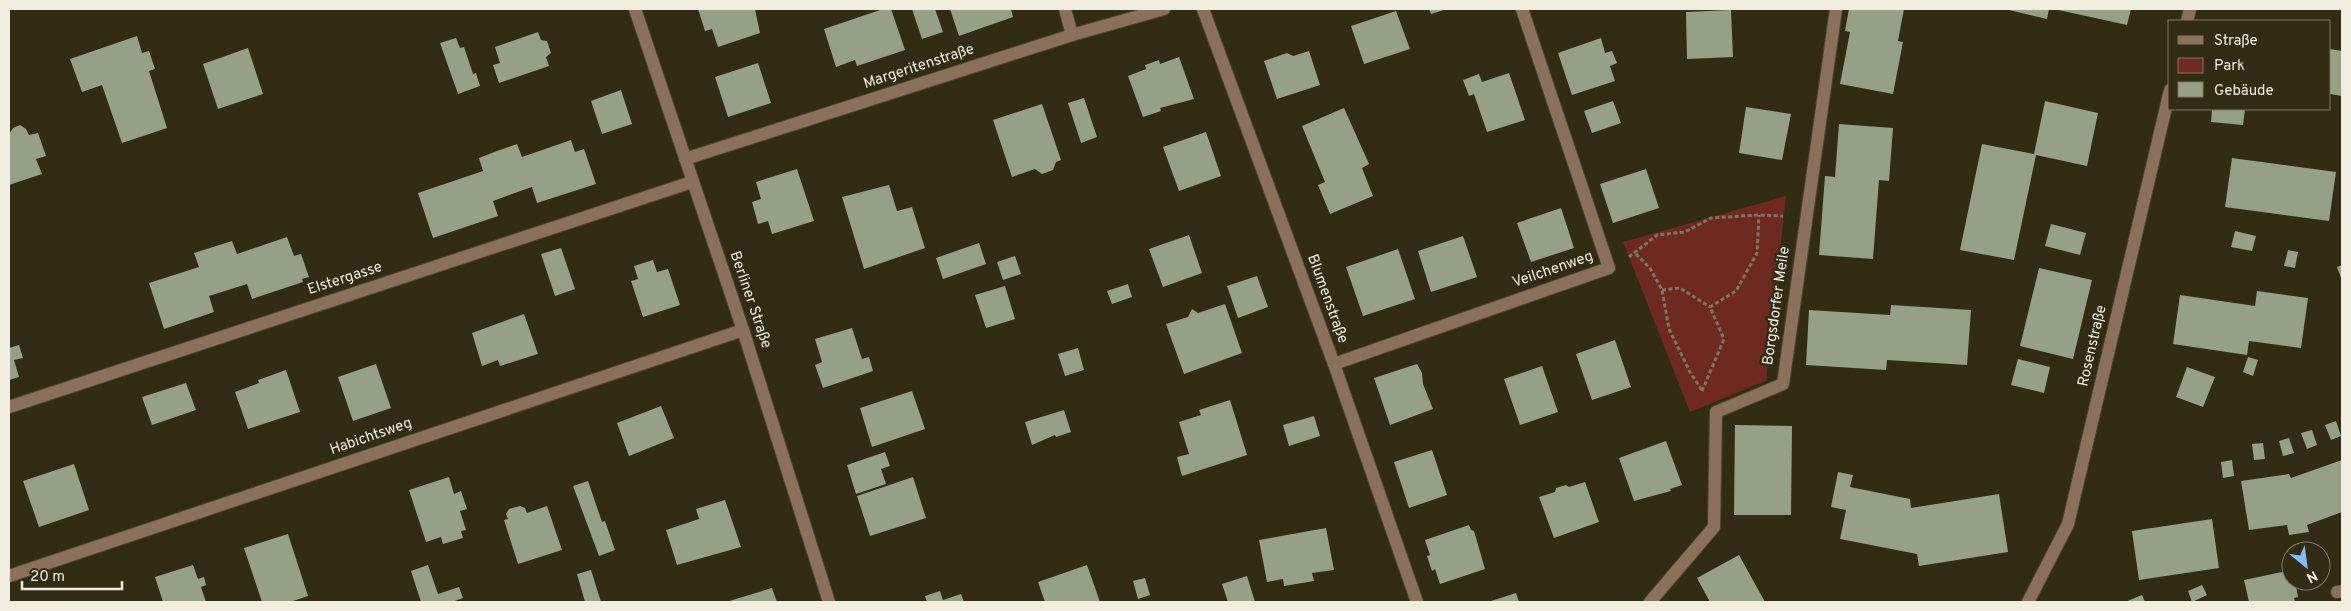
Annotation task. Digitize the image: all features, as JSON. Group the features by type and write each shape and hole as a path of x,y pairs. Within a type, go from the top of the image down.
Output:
{"street":[{"name":"Berliner Straße","path":"635,9 743,330 829,602"},
{"path":"1065,9 1072,35"},
{"name":"Margeritenstraße","path":"685,159 1072,35 1164,9"},
{"name":"Blumenstraße","path":"1203,9 1334,364 1417,602"},
{"name":"Veilchenweg","path":"1334,364 1609,268 1522,9"},
{"name":"Borgsdorfer Meile","path":"1716,412 1783,384 1836,9"},
{"name":"Rosenstraße","path":"2028,602 2068,524 2168,99"},
{"name":"Elstergasse","path":"9,407 692,182"},
{"name":"Habichtsweg","path":"9,576 743,330"},
{"path":"1650,602 1714,527 1716,412"}],"path":[{"path":"1609,268 1636,254 1657,235 1685,232 1711,218 1759,215 1806,218"},
{"path":"1710,307 1736,290 1757,253 1759,215"},
{"path":"1636,254 1650,268 1662,290 1669,329 1690,372 1716,412"},
{"path":"1662,290 1680,288 1710,307 1724,339 1702,391"}],"green space":[{"path":"1786,196 1766,381 1690,412 1623,242"}],"building":[{"path":"698,9 755,9 760,33 718,47 712,29 705,31"},
{"path":"883,9 891,9 905,50 857,66 855,60 836,67 824,29"},
{"path":"912,9 935,9 943,32 922,39"},
{"path":"950,9 1011,9 1013,17 959,36"},
{"path":"1429,9 1447,9 1431,14"},
{"path":"1849,9 1904,9 1898,41 1903,42 1893,94 1840,84 1850,32 1845,31"},
{"path":"2005,9 2049,9 2047,19"},
{"path":"2054,9 2131,9 2127,25"},
{"path":"1731,10 1733,57 1687,59 1686,12"},
{"path":"1396,11 1410,49 1364,64 1351,26"},
{"path":"538,32 541,40 547,41 551,53 546,57 549,66 499,83 493,65 500,63 495,47"},
{"path":"137,36 142,53 149,51 155,69 149,71 167,128 122,143 102,85 82,92 70,59"},
{"path":"456,38 460,48 464,47 473,74 476,73 480,86 458,94 440,43"},
{"path":"1601,38 1605,53 1612,51 1617,63 1610,66 1615,81 1572,95 1558,53"},
{"path":"248,48 263,94 218,109 203,64"},
{"path":"2331,49 2342,51 2342,96 2331,94"},
{"path":"1309,51 1320,85 1277,99 1264,61 1287,53 1293,56"},
{"path":"1179,57 1194,99 1160,108 1161,111 1143,117 1128,76 1146,69 1145,65 1159,60 1160,64"},
{"path":"758,63 771,103 728,117 715,77"},
{"path":"1509,73 1525,120 1487,132 1474,94 1469,96 1463,80 1479,74 1482,82"},
{"path":"621,90 632,124 602,134 591,101"},
{"path":"1084,98 1097,137 1081,143 1068,103"},
{"path":"1613,101 1621,123 1592,133 1584,111"},
{"path":"2045,101 2098,113 2087,166 2036,155 2014,260 1960,250 1982,144 2034,154"},
{"path":"1042,104 1061,160 1056,162 1053,170 1042,174 1035,169 1012,177 993,120"},
{"path":"1746,107 1791,114 1782,160 1739,153"},
{"path":"1344,108 1369,164 1362,168 1373,196 1330,214 1318,185 1325,182 1302,126"},
{"path":"2212,110 2245,110 2243,125 2211,122"},
{"path":"1839,124 1893,128 1889,181 1879,180 1873,259 1819,255 1825,176 1835,177"},
{"path":"20,125 26,129 29,135 38,133 46,156 36,159 42,174 9,185 9,134 13,128"},
{"path":"1206,132 1221,176 1179,191 1163,147"},
{"path":"571,140 575,152 584,149 596,184 537,203 532,187 493,201 498,216 433,238 418,193 483,171 479,158 517,144 522,157"},
{"path":"2232,158 2336,172 2329,221 2225,207"},
{"path":"797,169 814,221 772,234 768,221 758,224 752,202 761,199 756,182"},
{"path":"1646,169 1659,208 1613,223 1600,184"},
{"path":"889,185 897,211 912,207 925,248 864,269 842,197"},
{"path":"1561,208 1574,248 1531,262 1517,223"},
{"path":"2051,224 2086,233 2080,255 2045,246"},
{"path":"2235,231 2256,236 2252,251 2231,247"},
{"path":"1189,235 1202,273 1163,287 1149,249"},
{"path":"1463,236 1477,277 1431,292 1418,251"},
{"path":"287,237 294,256 301,254 309,277 302,279 303,282 252,299 247,284 209,296 214,312 164,329 149,283 199,267 194,253 232,241 237,254"},
{"path":"979,243 986,264 943,279 936,258"},
{"path":"561,248 575,289 555,296 541,254"},
{"path":"1398,249 1415,299 1363,316 1346,267"},
{"path":"2288,250 2298,252 2295,268 2284,266"},
{"path":"1015,256 1021,274 1003,280 997,262"},
{"path":"653,260 657,272 668,269 680,305 643,317 631,281 638,279 634,266"},
{"path":"2342,265 2342,281 2337,267"},
{"path":"2039,268 2092,280 2073,359 2020,346"},
{"path":"1257,276 1268,307 1238,318 1227,286"},
{"path":"1128,284 1132,297 1112,304 1107,291"},
{"path":"1005,286 1015,319 986,328 975,295"},
{"path":"2257,291 2308,298 2301,348 2249,341 2247,355 2173,344 2180,295 2255,306"},
{"path":"1225,304 1242,353 1184,374 1166,324 1188,317 1192,309 1198,313"},
{"path":"1891,305 1971,310 1967,365 1887,360 1886,370 1806,365 1809,310 1890,315"},
{"path":"524,314 538,354 500,366 498,360 482,366 472,333"},
{"path":"852,328 862,359 869,357 873,371 823,388 815,365 822,362 815,339"},
{"path":"1615,340 1631,387 1592,400 1576,354"},
{"path":"19,345 23,358 14,360 19,377 9,380 9,348"},
{"path":"1078,348 1084,370 1065,376 1058,354"},
{"path":"2248,357 2258,360 2253,376 2243,372"},
{"path":"2018,359 2050,367 2044,393 2011,385"},
{"path":"376,364 391,408 353,421 338,377"},
{"path":"1417,364 1422,373 1423,384 1433,409 1390,425 1374,378"},
{"path":"1542,366 1558,412 1520,425 1504,379"},
{"path":"2187,367 2215,377 2203,407 2176,397"},
{"path":"286,370 300,412 248,429 235,392 259,383 258,380"},
{"path":"186,383 196,410 152,425 142,397"},
{"path":"912,391 925,429 872,447 860,408"},
{"path":"1230,400 1247,455 1182,476 1177,457 1189,454 1179,422 1201,415 1199,410"},
{"path":"661,406 674,438 629,456 617,423"},
{"path":"1064,410 1071,432 1056,437 1055,435 1032,445 1025,422"},
{"path":"1314,416 1320,436 1289,446 1283,425"},
{"path":"2336,421 2341,436 2331,440 2325,425"},
{"path":"1735,425 1792,426 1791,515 1734,515"},
{"path":"2312,430 2317,445 2307,449 2301,433"},
{"path":"2289,438 2294,453 2283,456 2279,441"},
{"path":"1666,441 1682,485 1670,489 1671,491 1634,501 1619,458"},
{"path":"2263,443 2265,459 2254,460 2252,444"},
{"path":"1432,450 1447,495 1409,508 1394,462"},
{"path":"885,452 890,466 881,469 886,484 856,494 847,465"},
{"path":"2232,460 2234,476 2223,478 2221,462"},
{"path":"2342,460 2342,512 2307,525 2309,532 2289,535 2287,525 2249,530 2241,481 2289,474 2291,478"},
{"path":"74,464 89,510 39,527 23,481"},
{"path":"1838,472 1853,475 1850,487 1910,499 1911,508 1999,494 2008,552 1919,566 1917,554 1840,539 1846,510 1831,507"},
{"path":"449,477 454,494 461,491 467,509 460,511 466,530 461,531 463,538 443,544 441,537 426,542 409,490"},
{"path":"913,477 926,518 870,536 857,496"},
{"path":"588,481 602,522 605,521 615,550 599,556 573,486"},
{"path":"1585,482 1599,522 1554,538 1539,497 1555,492 1556,488 1566,485 1569,487"},
{"path":"725,500 741,547 677,565 666,530 699,519 696,509"},
{"path":"520,506 525,508 527,513 547,506 562,550 518,564 504,520 508,519 506,514 509,509"},
{"path":"2212,519 2219,568 2139,580 2132,531"},
{"path":"1469,525 1471,530 1474,531 1485,569 1440,584 1435,569 1432,571 1427,556 1430,555 1425,540"},
{"path":"1326,528 1334,570 1312,573 1314,581 1284,586 1283,579 1267,582 1259,540"},
{"path":"288,534 308,596 290,602 262,602 244,548"},
{"path":"1739,555 1765,602 1710,602 1697,578"},
{"path":"193,565 198,579 204,577 206,585 201,587 206,602 163,602 155,577"},
{"path":"428,565 438,594 459,587 463,598 452,602 421,602 411,571"},
{"path":"1087,565 1100,602 1045,602 1038,582"},
{"path":"591,570 601,602 585,602 577,574"},
{"path":"2281,572 2281,591 2297,591 2298,597 2294,598 2295,602 2249,602 2244,580"},
{"path":"1247,576 1255,602 1228,602 1222,584"},
{"path":"1145,578 1150,595 1138,599 1133,581"},
{"path":"2202,585 2207,595 2192,602 2188,591"},
{"path":"772,588 777,602 726,602"},
{"path":"940,591 943,600 961,594 964,602 927,602 925,596"},
{"path":"1516,593 1519,602 1488,602"},
{"path":"2142,595 2145,602 2125,602"}]}
